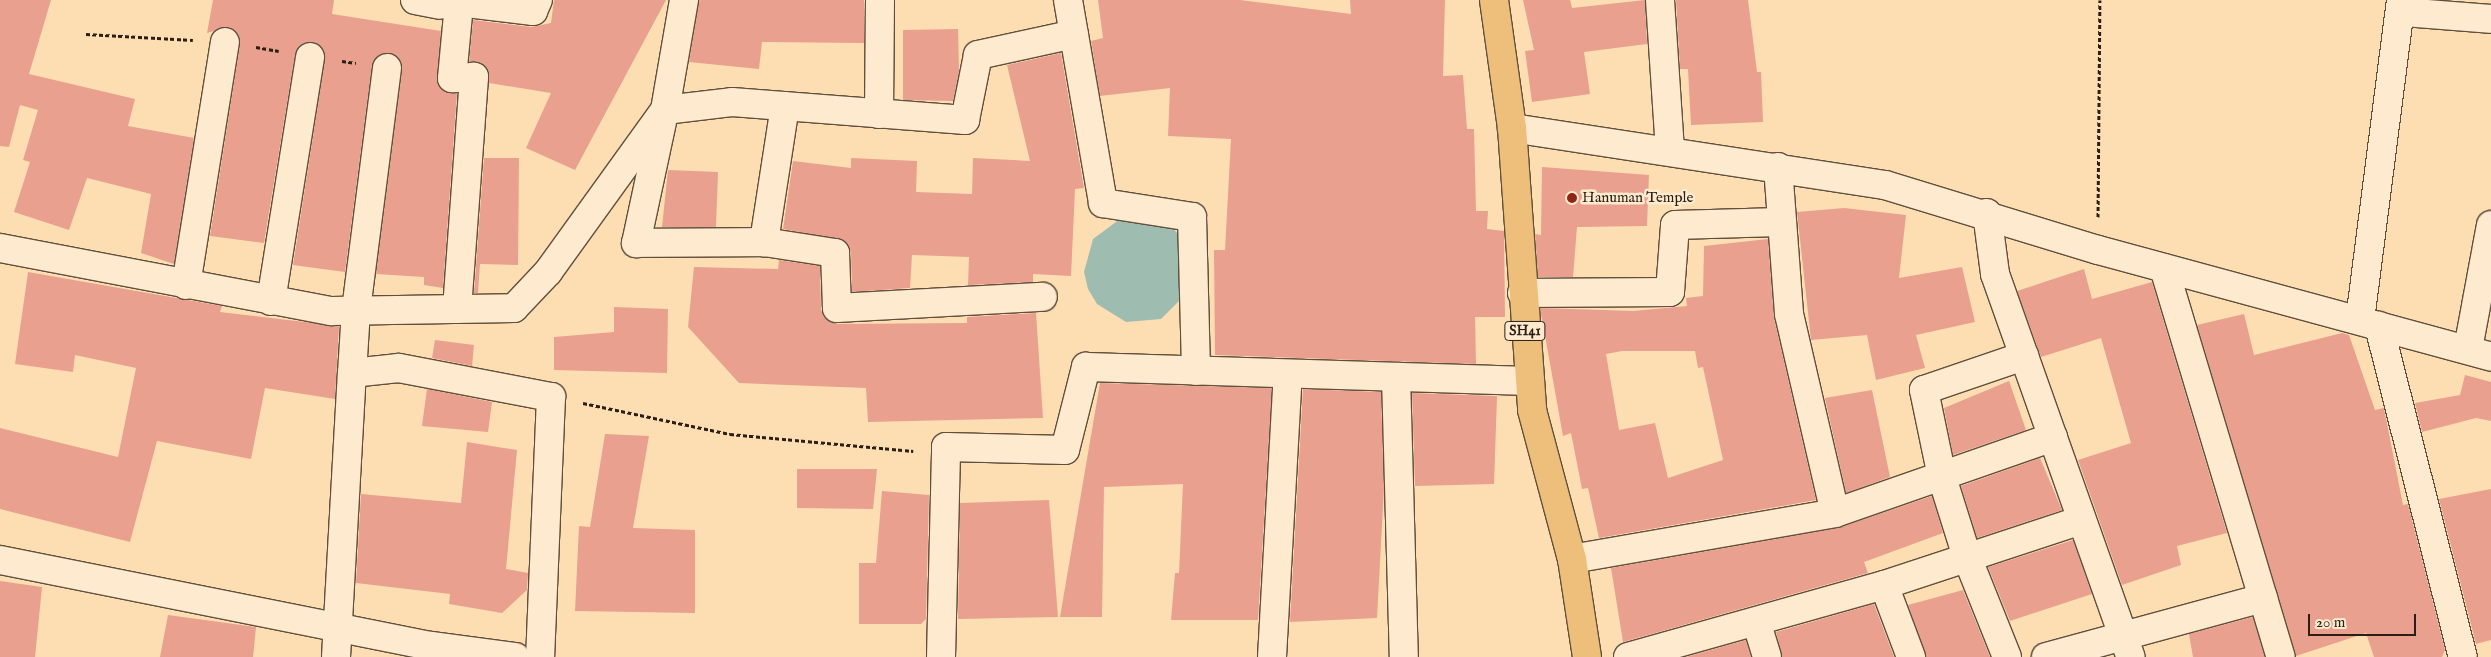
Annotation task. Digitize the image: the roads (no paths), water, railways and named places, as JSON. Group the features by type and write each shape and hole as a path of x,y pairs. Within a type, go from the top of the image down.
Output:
{"main road":[{"name":"SH41","path":"1494,0 1512,128 1522,293 1532,410 1572,559 1587,657"}],"street":[{"path":"458,309 474,77 452,78 439,2 533,11 538,0"},
{"path":"684,0 665,110 636,244 764,242 835,253 836,308 1043,297"},
{"path":"879,114 880,0"},
{"path":"1068,0 1104,203 1192,217 1196,371"},
{"path":"1660,0 1670,149"},
{"path":"2463,657 2370,323 2401,6 2491,19"},
{"path":"0,248 186,286 271,301 356,310 514,308 548,272 665,110 732,102 965,120 978,55 1074,34"},
{"path":"186,286 225,42"},
{"path":"271,301 310,57"},
{"path":"336,657 336,627 356,310 388,68"},
{"path":"764,242 785,106"},
{"path":"1512,128 1670,149 1886,185 1987,213 2098,250 2479,353 2491,225"},
{"path":"1778,167 1780,222 1789,314 1835,513"},
{"path":"1987,213 1995,274 2126,645"},
{"path":"1522,293 1670,292 1675,224 1780,222"},
{"path":"2164,268 2281,657"},
{"path":"2007,657 1967,557 1942,477 1924,390 2024,356"},
{"path":"941,657 946,447 1065,450 1086,366 1530,381"},
{"path":"352,373 400,368 551,397 540,657"},
{"path":"1272,657 1288,374"},
{"path":"1396,377 1404,657"},
{"path":"1572,559 1835,513 2053,438"},
{"path":"1628,657 1757,624 1884,585 2082,520"},
{"path":"0,560 336,627 515,657"},
{"path":"1884,585 1910,657"},
{"path":"2046,657 2126,645 2263,598"},
{"path":"1757,624 1767,657"}],"place":[{"name":"Hanuman Temple","path":"1572,198"}]}
